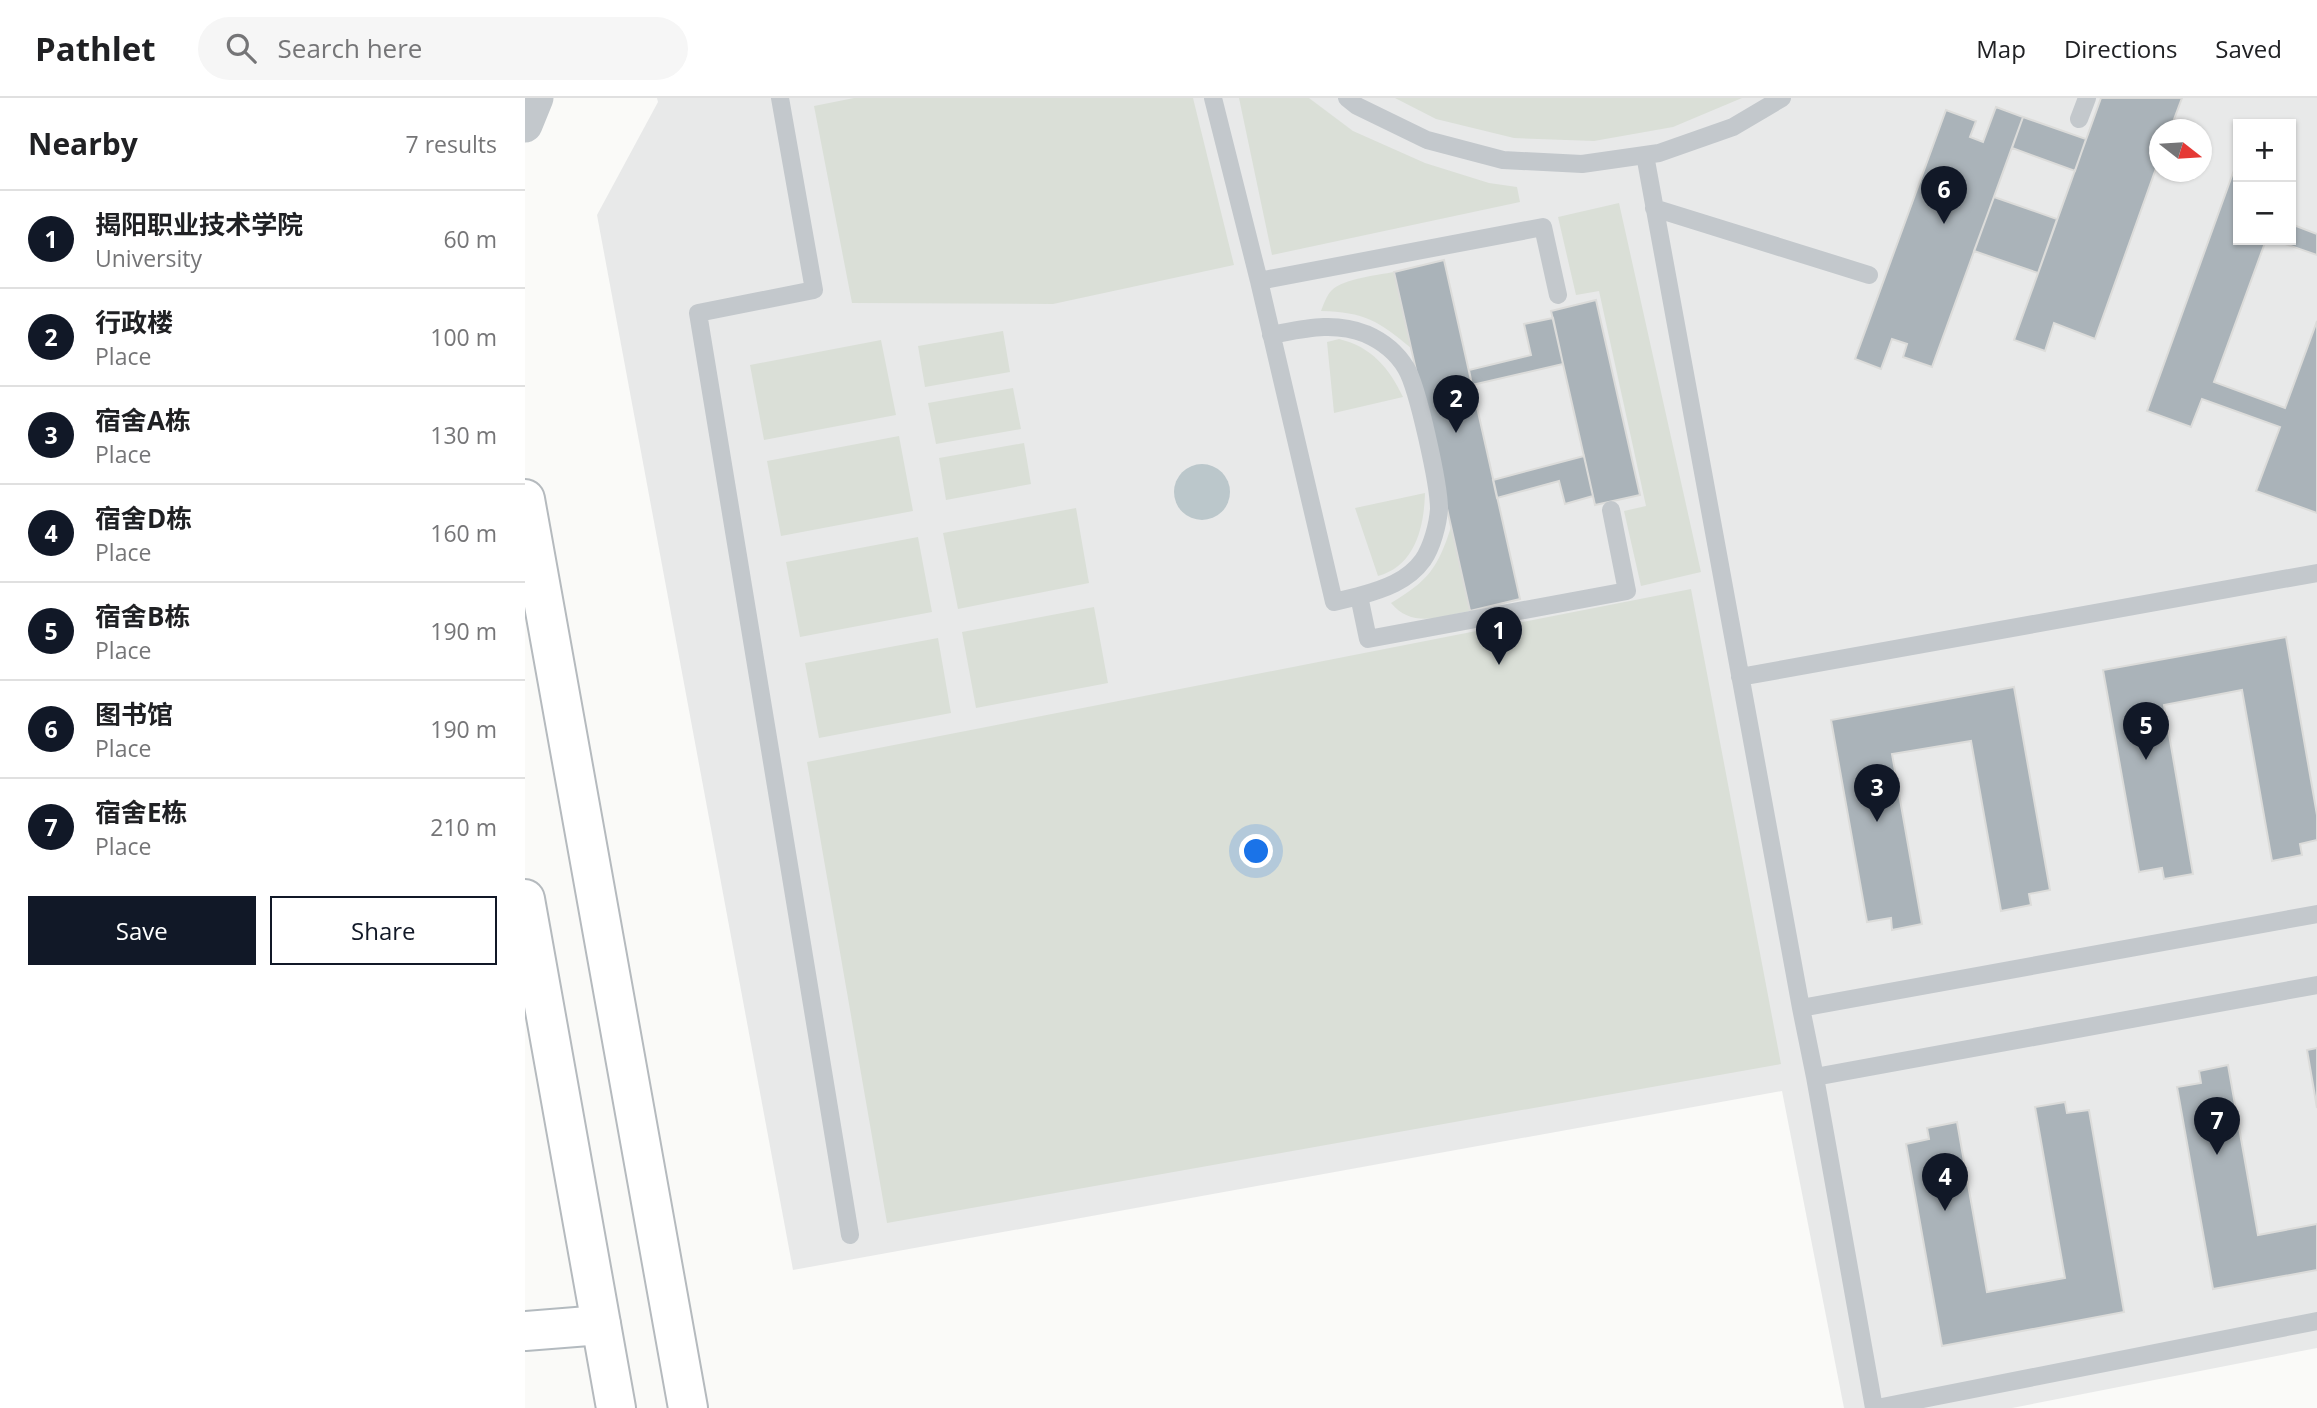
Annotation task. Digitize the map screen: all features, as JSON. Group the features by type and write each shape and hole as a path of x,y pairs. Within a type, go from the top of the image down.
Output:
{"main road":[{"path":"525,499 688,1408"},
{"path":"525,899 616,1408"},
{"path":"525,1331 601,1325"}],"street":[{"path":"525,125 536,98"}],"lane":[{"path":"780,98 814,290 698,313 850,1236"},
{"path":"1213,98 1334,602 1385,589 1407,576 1424,559 1439,511 1438,492 1408,370 1397,355 1381,343 1343,328 1321,326 1271,335"},
{"path":"1347,98 1357,106 1427,140 1503,160 1582,164 1659,153 1733,127 1782,98"},
{"path":"2079,120 2087,98"},
{"path":"1645,155 1875,1408 2317,1321"},
{"path":"1654,208 1870,275"},
{"path":"1259,281 1542,227 1558,295"},
{"path":"1359,596 1368,639 1627,592 1611,510"},
{"path":"1740,677 2317,573"},
{"path":"1801,1008 2317,914"},
{"path":"1815,1077 2317,985"}],"shaded area":[{"path":"657,98 2317,98 2317,1348 2012,1408 1844,1408 1782,1091 793,1270 597,215 658,102"},
{"path":"854,98 1193,98 1234,265 1053,304 852,303 814,106"},
{"path":"1239,98 1309,98 1353,131 1425,163 1489,183 1517,187 1520,202 1272,255"},
{"path":"1395,98 1742,98 1673,127 1594,141 1514,138 1436,119"},
{"path":"1619,203 1701,572 1641,586 1624,511 1646,506 1599,291 1576,295 1558,217"},
{"path":"1394,272 1411,348 1370,320 1349,313 1321,311 1328,295 1337,286"},
{"path":"1003,331 1010,372 925,387 918,346"},
{"path":"1339,339 1361,347 1378,360 1403,397 1334,413 1327,342"},
{"path":"881,340 896,415 764,440 750,365"},
{"path":"1013,388 1021,429 936,444 928,403"},
{"path":"899,436 913,511 781,536 767,461"},
{"path":"1024,443 1031,484 946,500 939,458"},
{"path":"1196,464 1208,464 1218,468 1226,476 1230,492 1226,508 1218,516 1208,520 1196,520 1186,516 1178,508 1174,498 1174,486 1178,476 1186,468"},
{"path":"1425,493 1419,532 1409,555 1391,571 1378,576 1355,508"},
{"path":"1076,508 1089,583 958,609 943,533"},
{"path":"1451,527 1470,611 1428,619 1408,616 1391,603 1414,588 1430,572"},
{"path":"918,537 932,612 800,637 786,562"},
{"path":"1691,589 1781,1064 887,1223 807,762"},
{"path":"1094,607 1108,683 976,708 962,632"},
{"path":"938,638 951,713 819,738 805,663"}],"building":[{"path":"2101,98 2182,98 2174,119 2149,119 2149,182 2151,182 2095,339 2054,323 2045,351 2014,340"},
{"path":"1996,107 2023,117 1932,367 1903,357 1907,344 1892,339 1881,369 1855,359 1946,110 1976,121 1970,137 1983,142"},
{"path":"2023,117 2086,139 2075,171 2012,148"},
{"path":"2233,173 2233,245 2264,245 2214,382 2285,408 2317,321 2317,513 2256,491 2280,427 2202,399 2191,427 2147,411"},
{"path":"1994,197 2057,219 2038,273 1974,251"},
{"path":"2296,226 2317,234 2317,255 2288,245 2296,245"},
{"path":"1444,260 1520,599 1470,611 1394,272"},
{"path":"1596,300 1640,495 1595,505 1551,311"},
{"path":"1553,318 1563,364 1472,385 1469,370 1531,355 1524,324"},
{"path":"1584,456 1593,496 1565,504 1559,481 1497,498 1493,480"},
{"path":"2286,637 2317,815 2317,840 2300,844 2302,855 2272,861 2242,690 2164,705 2193,874 2164,879 2162,868 2139,872 2103,670"},
{"path":"2014,687 2050,890 2029,894 2031,905 2001,911 1971,741 1892,754 1922,924 1892,930 1891,918 1867,922 1831,720"},
{"path":"2317,1048 2317,1108 2307,1050"},
{"path":"2228,1065 2258,1235 2317,1224 2317,1270 2213,1289 2177,1087 2201,1083 2199,1071"},
{"path":"2065,1102 2067,1113 2089,1110 2124,1312 1942,1346 1906,1144 1929,1139 1927,1128 1957,1122 1987,1292 2065,1278 2035,1107"}],"place":[{"name":"图书馆","path":"1944,224"},
{"name":"行政楼","path":"1456,433"},
{"name":"揭阳职业技术学院","path":"1499,665"},
{"name":"宿舍B栋","path":"2146,760"},
{"name":"宿舍A栋","path":"1877,822"},
{"name":"宿舍E栋","path":"2217,1155"},
{"name":"宿舍D栋","path":"1945,1211"}]}
